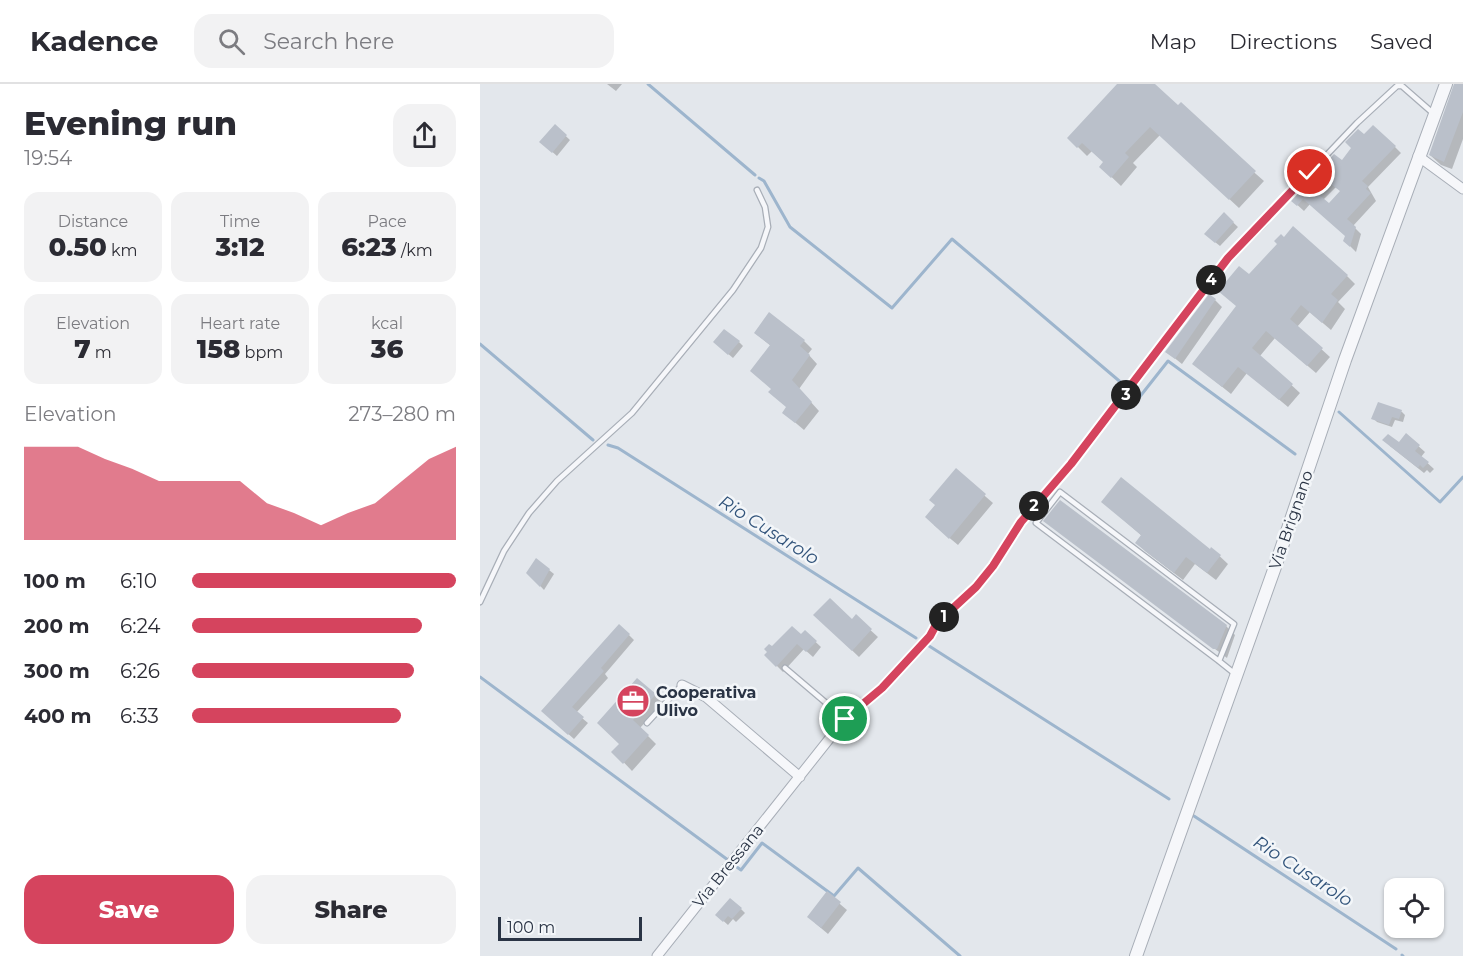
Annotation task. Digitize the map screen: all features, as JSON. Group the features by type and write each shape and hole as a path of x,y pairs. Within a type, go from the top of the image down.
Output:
{"street":[{"name":"Via Brignano","path":"1136,956 1418,156 1446,84"},
{"path":"1418,156 1463,189"},
{"name":"Via Bressana","path":"657,956 845,719 882,688 930,636 937,623 976,587 993,566 1021,522 1071,464 1228,258 1264,221"},
{"path":"682,685 706,697 800,777"}],"lane":[{"path":"1264,221 1357,123 1397,86 1402,86 1435,115"},
{"path":"480,602 504,551 529,513 557,481 632,413 733,290 760,248 768,227 765,207 757,190"},
{"path":"1219,661 1234,624 1060,492 1036,523 1236,674"},
{"path":"785,668 845,719"},
{"path":"647,723 682,685"}],"building":[{"path":"1117,84 1155,84 1178,105 1181,102 1256,171 1229,200 1150,127 1125,153 1129,157 1111,178 1099,167 1103,162 1082,143 1077,148 1067,138"},
{"path":"1454,84 1463,84 1463,112 1444,162 1429,155"},
{"path":"555,124 567,135 552,153 539,142"},
{"path":"1373,125 1396,146 1362,181 1371,193 1347,219 1356,227 1350,247 1343,241 1345,236 1303,199 1297,206 1291,201 1334,154 1342,160 1351,148 1345,142 1358,129 1364,134","holes":["1328,182 1340,191 1329,203 1318,194"]},
{"path":"1224,212 1234,222 1215,243 1204,234"},
{"path":"1293,226 1348,275 1331,294 1338,300 1322,323 1301,305 1290,319 1323,348 1307,366 1266,331 1252,348 1293,384 1279,400 1238,367 1222,387 1192,364 1236,306 1218,291 1239,266 1249,274 1277,244 1274,241 1281,234 1284,237"},
{"path":"1209,294 1216,299 1175,359 1165,352"},
{"path":"769,312 805,340 800,346 810,355 792,380 812,402 795,423 782,413 786,407 768,392 771,389 750,371 770,345 754,333"},
{"path":"724,329 740,341 728,355 713,342"},
{"path":"1378,402 1402,410 1399,419 1392,417 1389,425 1371,419"},
{"path":"1406,433 1420,445 1415,451 1429,462 1423,468 1420,465 1418,468 1382,440 1388,434 1399,442"},
{"path":"956,468 986,494 949,539 925,517 935,505 929,500"},
{"path":"1121,477 1210,549 1211,547 1221,555 1207,573 1186,557 1174,573 1135,543 1141,535 1101,502"},
{"path":"1060,500 1227,625 1217,649 1213,649 1043,521"},
{"path":"536,558 550,569 540,587 526,573"},
{"path":"830,598 852,619 856,614 872,629 852,651 813,615"},
{"path":"619,624 630,634 601,668 604,671 572,707 584,717 568,735 541,711"},
{"path":"792,626 801,634 805,630 817,641 806,652 797,644 776,667 764,655 767,652 764,649 769,644 772,646"},
{"path":"637,678 656,694 633,720 649,735 623,764 611,752 619,744 597,723"},
{"path":"827,891 841,902 821,928 807,917"},
{"path":"730,898 742,908 732,919 728,916 723,922 715,915"}],"waterway":[{"path":"648,84 755,175"},
{"path":"759,178 764,181 790,227 892,308 952,239 1124,385"},
{"name":"Rio Cusarolo","path":"480,344 593,440"},
{"path":"1134,396 1138,399 1168,361 1295,454"},
{"path":"1339,412 1440,502 1463,477"},
{"name":"Rio Cusarolo","path":"608,445 618,448 916,638"},
{"name":"Rio Cusarolo","path":"926,644 1169,799"},
{"path":"480,677 728,860"},
{"name":"Rio Cusarolo","path":"1194,816 1396,949"},
{"path":"734,865 741,870 762,843 834,896 858,868 960,956"}],"place":[{"name":"Cooperativa Ulivo","path":"633,701"}],"route":[{"path":"845,719 882,688 930,636 937,623 976,587 993,566 1021,522 1071,464 1134,384 1228,258 1310,172"}]}
